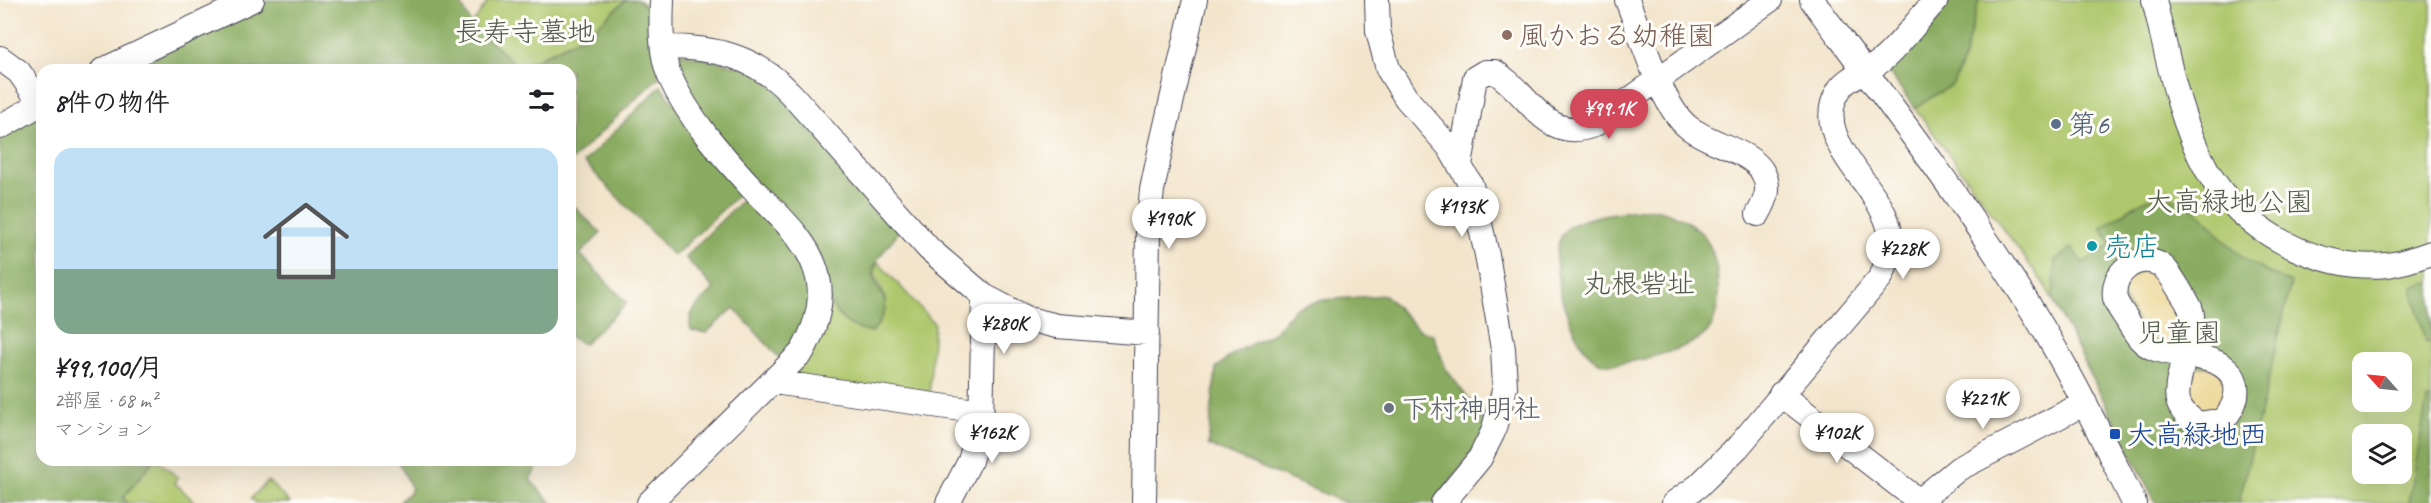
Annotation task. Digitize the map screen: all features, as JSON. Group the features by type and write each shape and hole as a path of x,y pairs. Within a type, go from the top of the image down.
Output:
{"street":[{"path":"115,64 252,0"},
{"path":"649,503 802,352 813,332 821,300 818,277 810,255 799,238 688,112 668,74 663,47 662,0"},
{"path":"1144,503 1148,231 1152,190 1195,0"},
{"path":"1377,0 1378,31 1388,69 1406,98 1449,147 1471,185 1487,255 1503,349 1505,387 1493,432 1480,458 1443,503"},
{"path":"1627,0 1661,89 1674,113 1687,127 1707,140 1747,157 1761,170 1768,186 1765,202 1758,214"},
{"path":"1460,165 1471,90 1475,78 1485,72 1495,72 1503,77 1550,123 1562,130 1581,130 1594,125 1770,0"},
{"path":"1812,0 1865,71 2025,298 2085,403 2134,503"},
{"path":"1674,503 1719,467 1881,278 1888,261 1890,233 1884,213 1833,135 1834,101 1840,89 1850,79 1878,64 1936,0"},
{"path":"2154,0 2172,75 2186,120 2206,169 2221,192 2256,225 2296,249 2337,261 2385,265 2409,261 2431,253"},
{"path":"663,47 717,50 738,56 770,73 929,249 984,296 1028,319 1057,326 1147,333"},
{"path":"0,58 19,72 36,97"},
{"path":"0,127 36,107"},
{"path":"948,503 970,461 978,439 982,412 984,296"},
{"path":"774,382 982,412"},
{"path":"1781,394 1918,502 1958,469 1983,454 2085,403"}],"green space":[{"path":"269,0 459,0 472,25 515,64 131,64"},
{"name":"長寿寺墓地","path":"489,0 626,0 589,33 527,64 515,64 472,25"},
{"path":"626,0 639,0 654,15 663,73 576,156 576,64 527,64 589,33"},
{"name":"大高緑地公園","path":"1945,0 2431,0 2431,503 2156,503 2046,287 1885,67"},
{"path":"1945,0 1979,0 1963,61 1953,84 1915,108 1885,67"},
{"path":"677,52 759,71 901,228 874,267 873,275 885,301 885,309 872,332 850,325 839,316 828,296 675,73"},
{"path":"661,86 742,191 674,256 584,162"},
{"path":"36,114 36,466 149,466 123,498 127,503 0,503 0,134"},
{"path":"748,194 796,245 813,289 807,326 783,362 734,308 706,333 691,330 692,312 714,289 685,257"},
{"name":"児童園","path":"2160,196 2186,204 2204,217 2244,257 2263,270 2291,283 2239,503 2156,503 2053,299 2055,260 2072,248 2083,263 2111,244 2101,228 2142,201"},
{"path":"576,209 601,233 580,254 627,303 584,344 576,340"},
{"name":"丸根砦址","path":"1653,209 1667,212 1687,222 1704,236 1709,245 1714,256 1718,284 1713,322 1700,338 1675,350 1644,359 1606,364 1594,359 1583,346 1564,306 1556,262 1559,243 1566,230 1583,221 1607,214"},
{"path":"878,262 934,323 929,399 797,380 794,372 828,296 872,332 885,307 885,298 876,277 875,270"},
{"path":"2431,283 2431,343 2426,342 2412,287"},
{"path":"1385,295 1418,329 1433,335 1446,369 1488,425 1475,449 1434,503 1346,503 1208,445 1216,368 1236,352 1274,333 1295,308 1323,300"},
{"path":"2427,399 2431,399 2431,503 2409,503"},
{"path":"149,466 165,466 178,478 174,482 196,503 127,503 123,498"},
{"path":"400,466 537,466 530,480 552,503 399,503 412,489"},
{"path":"268,481 290,503 256,503 251,498"}],"sand":[{"path":"2151,265 2187,309 2184,344 2149,343 2119,289 2121,282"},
{"path":"2186,367 2217,367 2233,399 2204,419 2182,393"}],"place":[{"name":"風かおる幼稚園","path":"1507,35"},
{"name":"第6","path":"2056,124"},
{"name":"売店","path":"2092,246"},
{"name":"下村神明社","path":"1389,408"},
{"name":"大高緑地西","path":"2115,434"}]}
